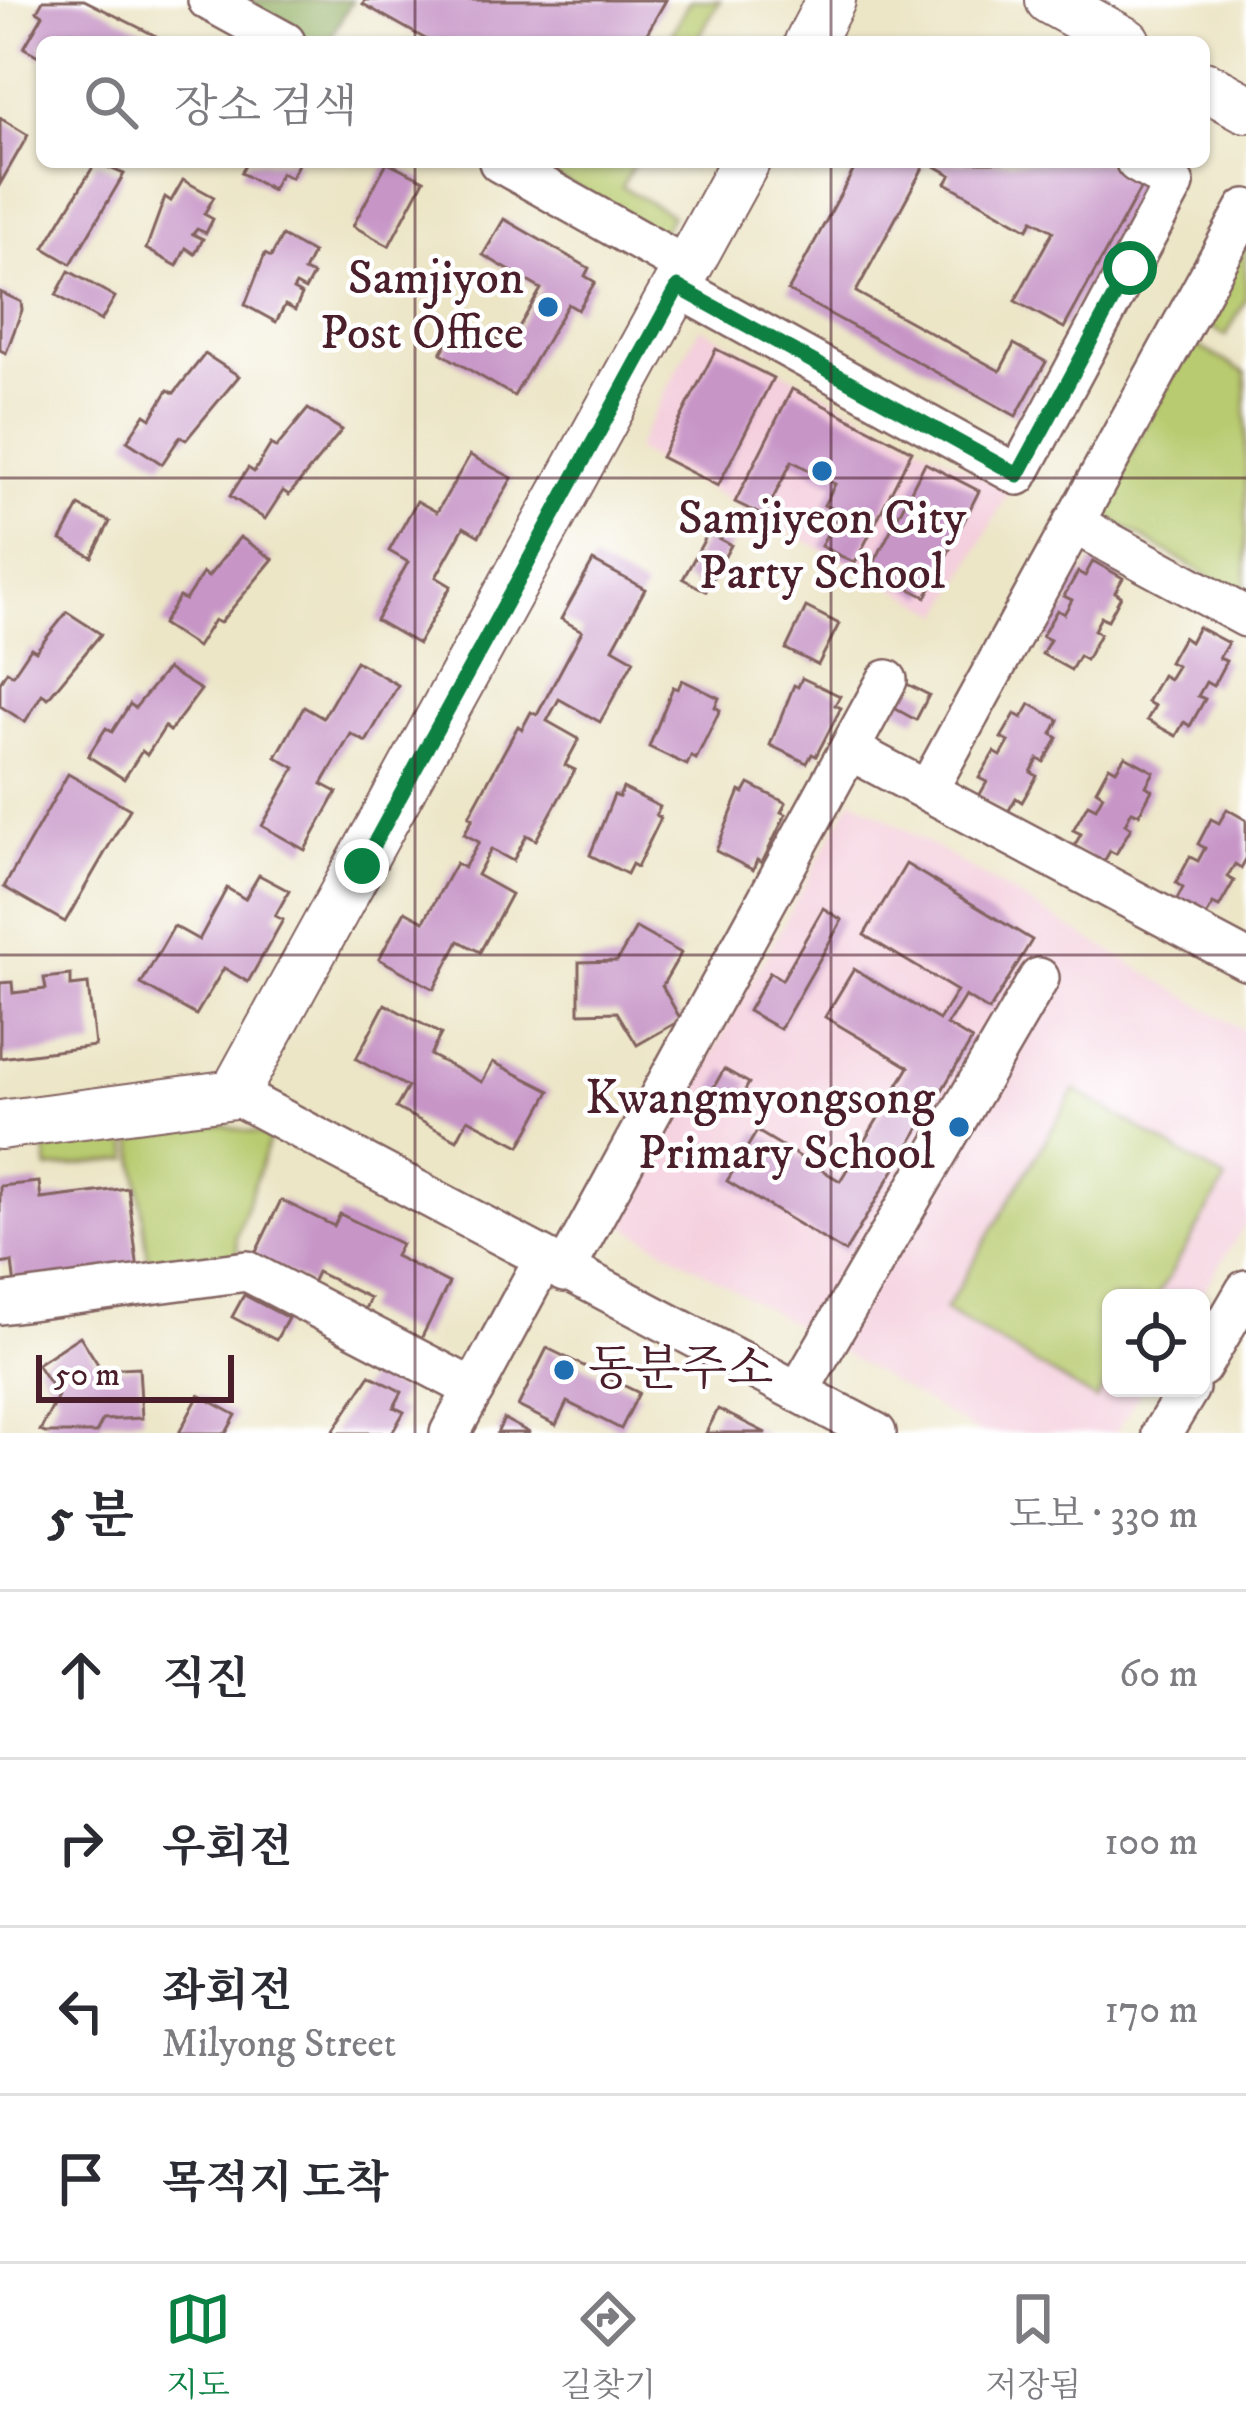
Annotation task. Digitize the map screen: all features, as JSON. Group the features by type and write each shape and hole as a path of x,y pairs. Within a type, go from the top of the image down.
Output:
{"main road":[{"path":"812,36 831,0"},
{"path":"1070,14 1114,36"},
{"path":"1210,88 1246,108"},
{"path":"0,1125 234,1094 742,168"}],"street":[{"path":"208,0 274,36"},
{"path":"510,168 683,277 1018,475 1174,184 1146,168"},
{"path":"927,791 1246,209"},
{"path":"1073,524 1246,617"},
{"path":"450,1433 554,1266 852,751 887,680"},
{"path":"852,751 1246,960"},
{"path":"798,1393 1039,978"},
{"path":"234,1094 876,1433"},
{"path":"0,1304 247,1270 474,1389"},
{"path":"1210,1352 1246,1290"},
{"path":"1162,1433 1184,1397"}],"shaded area":[{"name":"Samjiyeon City Party School","path":"700,327 1009,491 943,614 635,450"},
{"name":"Kwangmyongsong Primary School","path":"852,798 1246,1032 1246,1223 1205,1289 1102,1289 1102,1397 1137,1397 1115,1433 979,1433 620,1223"}],"green space":[{"path":"239,0 352,0 332,36 295,36"},
{"path":"690,0 720,0 699,36 671,35"},
{"path":"541,168 632,168 622,187 672,215 661,235"},
{"path":"1246,236 1246,299 1226,336 1200,321"},
{"path":"1189,341 1246,373 1246,598 1100,513"},
{"path":"1075,1090 1226,1180 1161,1289 1102,1289 1102,1390 1096,1400 945,1310"},
{"path":"222,1125 270,1137 236,1237 238,1257 149,1268 133,1137"},
{"path":"127,1137 130,1159 48,1169 45,1148"}],"building":[{"path":"43,0 84,0 156,36 79,36 72,32 70,36 36,36 36,55 24,48 43,15 37,11"},
{"path":"365,0 666,0 645,36 420,36 363,4"},
{"path":"0,118 28,135 0,184"},
{"path":"92,168 124,174 71,264 44,248"},
{"path":"244,168 296,168 291,178 281,173 272,190 241,173"},
{"path":"384,168 399,168 424,180 389,246 353,226"},
{"path":"855,168 923,168 856,292 1000,371 1014,344 1046,362 1016,416 788,291"},
{"path":"939,168 1123,168 1145,180 1064,328 1015,301 1053,231 1033,220 1028,229 946,183 951,175"},
{"path":"183,180 214,197 204,214 213,219 206,233 197,229 193,234 203,239 195,254 186,248 177,266 146,249 165,197 171,201"},
{"name":"Samjiyon Post Office","path":"504,219 589,268 585,276 595,282 578,310 568,304 514,396 441,353 461,319 508,346 541,289 483,255"},
{"path":"282,236 313,253 304,271 313,275 305,290 296,285 293,290 302,295 295,310 285,305 276,322 245,305 265,254 271,257"},
{"path":"69,271 115,297 101,321 56,295"},
{"path":"0,292 21,302 22,310 6,353 0,350"},
{"path":"716,349 773,378 718,486 661,457"},
{"path":"205,354 239,376 186,440 180,437 162,464 127,441 145,414 151,418 168,390 174,393"},
{"path":"792,389 912,451 855,563 821,546 838,512 824,505 835,484 792,461 764,516 735,502"},
{"path":"308,409 342,430 289,495 283,491 265,519 230,496 248,468 254,472 271,444 276,448"},
{"path":"470,455 512,478 479,536 464,527 436,577 451,586 418,644 376,620 408,562 389,551 417,501 437,512"},
{"path":"925,463 979,491 926,597 871,569"},
{"path":"79,506 110,522 92,557 61,540"},
{"path":"708,533 731,545 706,591 683,579"},
{"path":"240,537 273,559 220,623 214,620 197,647 162,624 179,597 185,600 203,573 208,577"},
{"path":"593,561 645,589 613,648 634,660 600,722 559,699 547,721 579,739 565,765 575,770 536,840 527,835 513,861 491,849 477,875 511,894 480,952 459,941 434,989 379,959 405,911 424,921 456,863 464,868 479,842 464,834 473,818 469,816 518,726 522,729 531,712 537,715 582,631 561,619"},
{"path":"1093,561 1123,578 1115,592 1121,596 1108,620 1101,617 1094,630 1100,634 1086,660 1079,656 1071,670 1042,654 1050,640 1042,636 1057,610 1064,614 1072,600 1064,596 1078,572 1085,576"},
{"path":"806,607 839,624 818,665 786,649"},
{"path":"67,612 101,634 48,698 42,694 25,722 0,706 0,682 7,671 13,675 31,648 36,651"},
{"path":"1198,627 1228,643 1219,658 1226,661 1213,686 1206,682 1198,696 1205,699 1190,726 1184,722 1176,736 1147,720 1155,706 1147,702 1162,675 1169,679 1177,666 1169,662 1183,637 1190,642"},
{"path":"356,661 398,685 366,742 351,734 322,784 337,792 305,850 262,826 295,768 276,757 304,707 323,718"},
{"path":"167,669 201,690 170,731 165,727 147,755 142,751 124,779 88,756 106,728 112,732 130,704 135,708"},
{"path":"802,678 840,696 835,705 841,708 816,756 812,754 807,763 770,745 794,685 798,687"},
{"path":"682,680 719,698 715,707 720,710 696,759 691,756 687,765 649,747 673,687 678,689"},
{"path":"907,684 929,695 916,720 894,708"},
{"path":"1030,704 1059,720 1052,734 1058,738 1044,762 1038,759 1031,772 1037,776 1022,802 1016,798 1008,812 979,796 987,782 979,778 994,752 1001,756 1009,742 1001,738 1015,714 1022,718"},
{"path":"1125,756 1154,772 1146,786 1152,790 1139,814 1132,811 1125,824 1131,828 1116,854 1110,851 1102,865 1073,848 1081,834 1073,830 1088,804 1096,808 1103,795 1096,790 1109,766 1116,770"},
{"path":"68,774 130,809 65,922 4,887"},
{"path":"749,784 786,803 781,812 786,814 762,863 757,860 753,870 716,851 740,791 744,793"},
{"path":"623,788 660,807 656,815 661,818 637,867 632,864 627,874 590,855 614,795 619,797"},
{"path":"1227,809 1246,820 1246,859 1241,868 1235,864 1227,877 1234,881 1219,907 1213,904 1205,918 1176,901 1183,888 1176,883 1190,857 1198,861 1205,848 1198,844 1211,819 1219,823"},
{"path":"906,864 1032,940 989,1011 965,996 947,1025 972,1040 845,1252 727,1181 757,1131 840,1181 909,1067 825,1017 854,969 939,1020 957,991 864,935"},
{"path":"259,875 289,891 275,916 283,920 248,982 224,968 196,1015 141,984 174,926 199,940 227,888 245,899"},
{"path":"823,908 842,920 780,1029 748,1011 770,972 782,980"},
{"path":"636,928 681,953 662,986 681,1020 637,1045 617,1012 579,1013 579,962 617,961"},
{"path":"71,975 71,986 88,984 95,1046 0,1058 0,983 12,982 13,993 46,989 44,978"},
{"path":"385,1004 441,1034 430,1055 482,1082 493,1062 550,1091 520,1146 468,1119 457,1140 396,1108 408,1087 356,1059"},
{"path":"724,1069 749,1083 735,1108 710,1094"},
{"path":"39,1182 41,1199 128,1188 138,1271 15,1286 12,1262 0,1264 0,1186"},
{"path":"281,1200 334,1226 340,1214 401,1244 395,1256 449,1283 421,1339 364,1311 370,1298 317,1272 311,1285 254,1256"},
{"path":"244,1295 288,1318 276,1340 232,1317"},
{"path":"80,1336 101,1369 139,1367 142,1418 103,1420 96,1433 45,1433 40,1431 58,1396 37,1364"},
{"name":"동분주소","path":"547,1348 639,1393 621,1429 567,1402 556,1425 518,1406"},
{"path":"370,1375 402,1392 394,1407 404,1412 392,1433 332,1433"},
{"path":"199,1395 236,1415 226,1433 179,1433"},
{"path":"718,1409 766,1433 706,1433"},
{"path":"504,1419 530,1433 497,1433"}],"place":[{"name":"Samjiyon Post Office","path":"548,307"},
{"name":"Samjiyeon City Party School","path":"822,471"},
{"name":"Kwangmyongsong Primary School","path":"959,1127"},
{"name":"동분주소","path":"564,1370"}],"route":[{"path":"362,866 678,287 1018,475 1130,268"}]}
